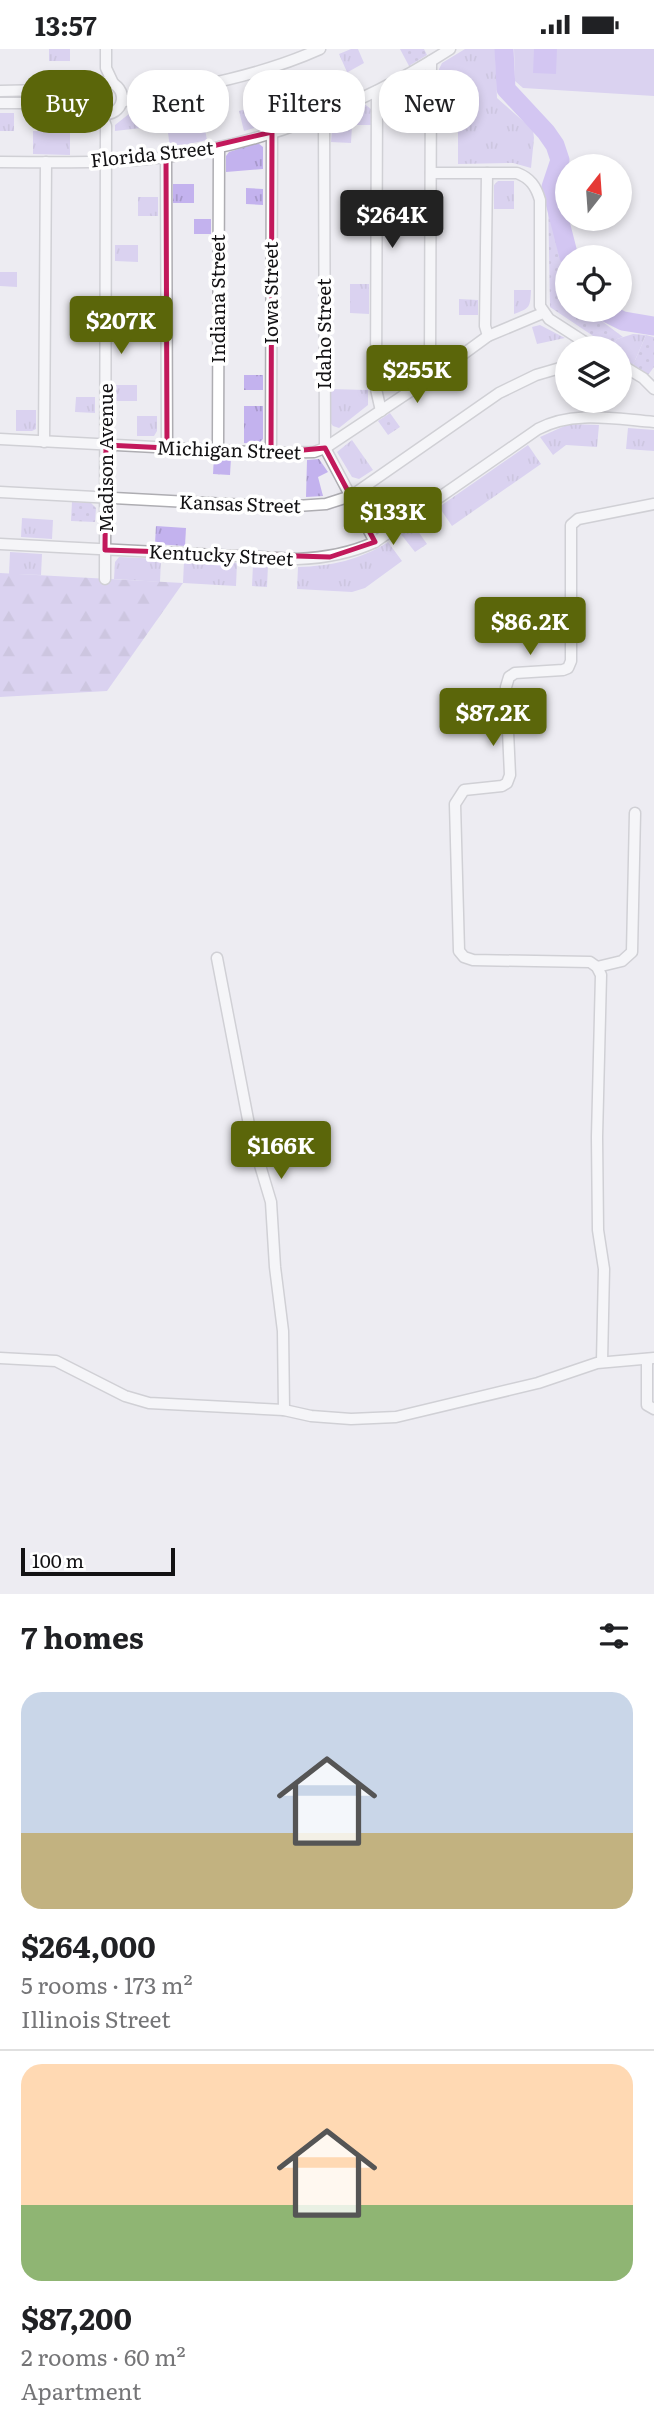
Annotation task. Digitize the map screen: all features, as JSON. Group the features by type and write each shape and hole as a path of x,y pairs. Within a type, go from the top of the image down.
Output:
{"street":[{"path":"106,49 106,68"},
{"path":"113,106 122,97 136,97 237,77 320,49"},
{"name":"Florida Street","path":"365,96 450,49"},
{"path":"431,61 430,362 436,374"},
{"path":"113,83 122,97"},
{"path":"0,91 21,90"},
{"path":"377,91 376,389 381,411"},
{"path":"0,103 21,103"},
{"name":"Madison Avenue","path":"105,579 106,133"},
{"name":"Florida Street","path":"0,162 106,162 166,157 219,147 268,133"},
{"name":"Iowa Street","path":"271,453 272,133"},
{"name":"Idaho Street","path":"324,133 325,448 375,542"},
{"name":"Indiana Street","path":"218,450 219,147"},
{"path":"166,157 167,448"},
{"path":"44,442 46,162"},
{"path":"431,173 517,173 526,176 540,200 540,306 543,313 577,336"},
{"path":"487,173 485,326 488,335"},
{"name":"Michigan Street","path":"0,439 271,453 300,453 325,448 436,374 488,335 543,313"},
{"name":"Kansas Street","path":"0,492 282,507 326,504 351,496 499,393 536,375 555,369"},
{"path":"632,371 654,389"},
{"name":"Kentucky Street","path":"0,544 316,559 346,553 375,542 551,422 586,417 654,422"},
{"path":"602,1362 604,1269 598,1230 597,1137 601,975 597,967 590,963 473,960 464,957 459,951 455,804 464,790 502,786 507,783 506,687 509,677 515,673 563,670 568,668 571,661 571,525 578,519 654,504"},
{"path":"597,967 622,961 632,952 635,813"},
{"path":"217,958 251,1135 271,1202 283,1331 284,1410"},
{"path":"0,1358 56,1361 125,1396 149,1403 284,1410 311,1416 351,1419 396,1417 538,1383 602,1362 650,1359 647,1405 654,1409"}],"highlighted area":[{"path":"272,132 271,453 325,448 375,542 330,557 105,550 106,445 167,448 166,157"}],"green space":[{"path":"49,49 70,49 70,61 49,61"},
{"path":"358,49 364,63 346,70 339,54"},
{"path":"400,49 424,49 427,55 409,66"},
{"path":"465,49 495,49 497,98 533,130 531,168 513,163 458,164 458,133 479,133 479,70 439,70 442,63"},
{"path":"514,49 654,49 654,96 523,88 515,81"},
{"path":"365,104 371,109 371,125 365,125"},
{"path":"243,110 243,127 239,111"},
{"path":"0,113 14,113 14,131 0,131"},
{"path":"127,116 127,130 115,131 115,125"},
{"path":"33,133 70,133 70,155 33,154"},
{"path":"168,133 206,133 207,140 170,148"},
{"path":"332,133 352,133 351,143 331,142"},
{"path":"258,143 263,147 263,169 226,172 226,156 229,152"},
{"path":"498,181 514,181 514,209 494,209 494,185"},
{"path":"173,184 194,184 194,203 173,203"},
{"path":"246,188 263,189 263,205 246,204"},
{"path":"548,195 558,245 555,245 555,310 550,307"},
{"path":"138,197 158,197 158,216 138,216"},
{"path":"194,219 211,219 211,234 194,234"},
{"path":"115,245 138,245 138,262 115,261"},
{"path":"0,272 17,272 17,287 0,286"},
{"path":"350,284 369,284 369,314 350,313"},
{"path":"514,290 531,290 528,307 514,314"},
{"path":"459,299 478,300 478,315 459,315"},
{"path":"572,322 603,322 622,336 593,336"},
{"path":"540,325 561,336 537,344 532,327"},
{"path":"646,335 633,365 632,336 627,336"},
{"path":"646,335 654,337 654,367 648,375 633,365"},
{"path":"382,366 401,366 401,384 391,391 385,390 382,384"},
{"path":"244,375 263,375 263,390 244,390"},
{"path":"114,385 137,385 137,401 114,401"},
{"path":"329,389 368,390 368,405 339,428 333,426 329,421"},
{"path":"76,397 95,397 95,413 75,412"},
{"path":"244,406 263,406 263,439 258,444 244,443"},
{"path":"16,410 36,410 36,429 16,431"},
{"path":"390,413 400,427 388,435 378,421"},
{"path":"137,416 157,416 157,431 154,436 137,436"},
{"path":"569,424 599,425 597,447 566,445 553,455 540,437"},
{"path":"628,428 654,430 654,451 626,449"},
{"path":"352,440 373,470 359,479 352,477 337,452"},
{"path":"528,445 541,464 452,526 439,507"},
{"path":"214,456 231,457 230,475 213,474"},
{"path":"319,459 328,472 318,477 323,496 306,497 307,460"},
{"path":"72,502 91,503 96,508 95,522 71,521"},
{"path":"22,518 53,520 52,539 21,537"},
{"path":"413,524 427,544 415,552 400,533"},
{"path":"156,526 186,528 185,546 155,544"},
{"path":"388,542 402,561 365,588 352,592 297,589 298,567 345,561"},
{"path":"10,552 42,554 41,575 9,574"},
{"path":"119,557 161,559 160,582 114,579 115,562"},
{"path":"184,561 237,563 236,586 183,583"},
{"path":"253,564 268,565 267,587 252,586"},
{"path":"0,573 183,583 107,691 0,697"}],"shaded area":[{"path":"534,49 557,49 556,74 533,73"}],"waterway":[{"path":"504,49 506,89 546,132 555,145 560,160 551,187 566,245"},
{"path":"629,322 654,326"}]}
